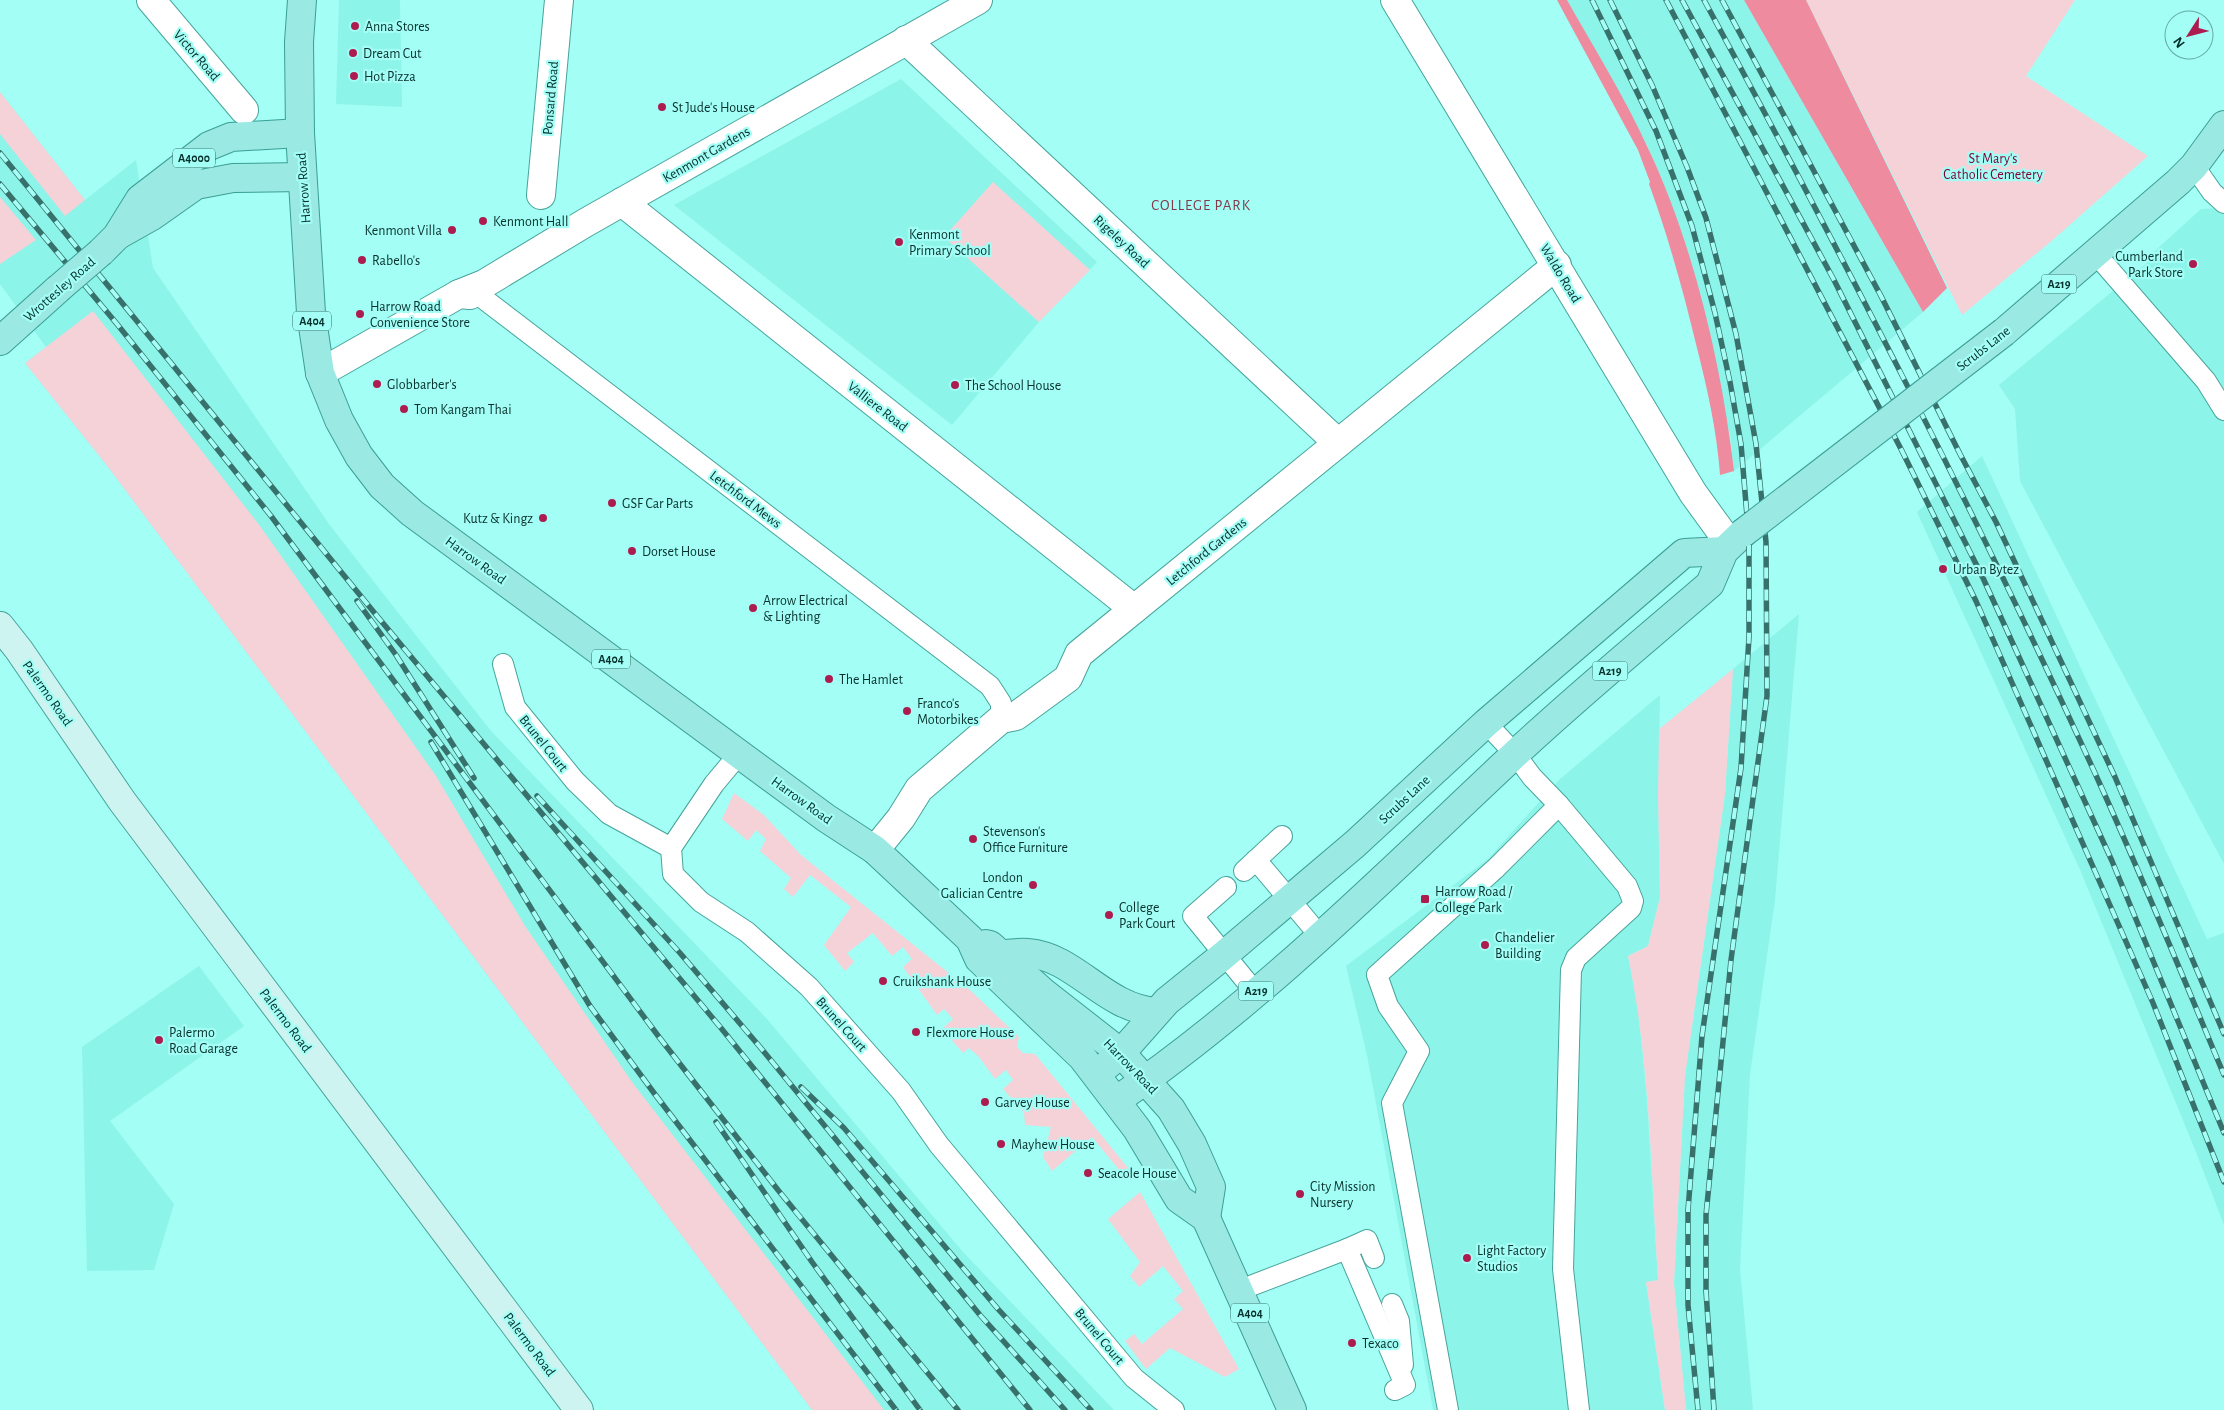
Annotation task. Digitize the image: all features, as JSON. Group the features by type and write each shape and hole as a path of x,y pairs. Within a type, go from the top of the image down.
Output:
{"main road":[{"name":"Harrow Road","path":"302,0 299,42 300,133 311,313 320,373 339,420 359,456 382,486 406,507 826,818 875,850 970,939 978,959 1082,1057 1097,1074 1137,1129 1179,1199 1206,1218 1240,1290 1292,1410"},
{"name":"Scrubs Lane","path":"1117,1100 1198,1041 1364,898 1516,754 1710,584 1733,543 2004,332 2178,182 2194,166 2224,125"},
{"name":"Wrottesley Road","path":"109,244 140,199 209,146 230,137 300,133"},
{"name":"Wrottesley Road","path":"0,342 109,244 196,185 233,178 302,177"},
{"name":"Scrubs Lane","path":"1097,1074 1121,1053 1167,1001 1355,844 1486,723 1684,553 1733,543"},
{"name":"Harrow Road","path":"970,939 990,945 1043,992 1121,1053 1146,1079 1171,1109 1192,1144 1211,1187 1206,1218"},
{"path":"1001,954 1029,953 1057,962 1126,1006 1140,1011 1156,1012"}],"street":[{"name":"Ponsard Road","path":"541,195 559,0"},
{"name":"Kenmont Gardens","path":"320,373 484,284 585,223 978,0"},
{"name":"Waldo Road","path":"1395,0 1693,493 1733,543"},
{"name":"Victor Road","path":"156,8 244,110"},
{"name":"Rigeley Road","path":"906,40 1338,443"},
{"name":"Valliere Road","path":"622,202 1134,610"},
{"name":"Letchford Gardens","path":"875,850 901,818 919,789 1001,720 1016,716 1068,678 1079,654 1556,265"},
{"name":"Palermo Road","path":"0,626 35,673 122,801 579,1410"}],"lane":[{"path":"2194,166 2212,192 2224,204"},
{"path":"2095,253 2206,381 2224,410"},
{"name":"Letchford Mews","path":"465,294 480,296 990,686 1001,703 1001,720"},
{"name":"Brunel Court","path":"504,664 515,707 575,781 609,814 671,848 674,874 701,902 747,932 809,986 901,1091 939,1145 1134,1378 1174,1410"},
{"path":"1486,723 1516,754 1532,777 1559,805 1627,886 1633,901 1631,908 1576,958 1571,970 1563,1269 1580,1410"},
{"path":"671,848 714,784 739,754"},
{"path":"1448,1410 1392,1103 1419,1051 1388,1006 1377,975 1496,868 1559,805"},
{"path":"1282,836 1250,865 1290,900 1320,936"},
{"path":"1226,887 1193,916 1255,992"},
{"path":"1240,1290 1367,1240 1374,1258"},
{"path":"1347,1249 1400,1388 1399,1321 1392,1304"}],"shaded area":[{"path":"339,0 400,0 402,107 336,104"},
{"path":"1557,0 1567,0 1619,90 1663,183 1692,263 1703,305 1722,389 1734,471 1720,475 1711,409 1691,324 1669,243 1638,150"},
{"path":"1567,0 1744,0 1923,312 1733,472 1731,440 1703,310 1691,263 1663,182 1647,145"},
{"path":"1744,0 1806,0 1947,288 1923,312"},
{"name":"Kenmont Primary School","path":"901,79 1097,262 1039,322 952,425 674,205"},
{"path":"0,92 85,200 136,160 153,268 329,524 378,587 491,731 767,1019 963,1252 1114,1410 812,1410 108,467 25,363 46,347 0,284"},
{"path":"2224,203 2224,864 2020,481 2015,409 1999,385 2148,262 2147,258 2201,209 2221,208"},
{"path":"1982,456 2207,939 2224,933 2224,1225 2081,872 1917,512"},
{"path":"1799,614 1775,900 1750,1074 1740,1269 1753,1410 1686,1410 1674,1283 1685,1076 1725,794 1733,669"},
{"path":"1660,695 1658,797 1660,897 1648,946 1628,956 1638,1007 1647,1100 1658,1280 1646,1282 1665,1410 1433,1410 1367,1055 1346,966 1488,859 1560,779"},
{"path":"199,966 244,1026 110,1121 174,1204 154,1270 87,1271 82,1047"}],"green space":[{"name":"St Mary's Catholic Cemetery","path":"1806,0 2075,0 2026,76 2148,156 2048,244 1962,315"},
{"path":"0,92 85,200 65,216 0,134"},
{"path":"993,182 1090,270 1039,322 944,237"},
{"path":"0,197 36,240 0,264"},
{"path":"93,311 260,526 436,776 525,926 632,1082 884,1410 812,1410 108,467 25,363"},
{"path":"1733,669 1725,794 1685,1076 1674,1283 1686,1410 1665,1410 1646,1282 1658,1280 1645,1077 1641,1036 1628,956 1648,946 1660,897 1659,729"},
{"path":"734,793 764,815 801,855 970,990 1019,1037 1017,1047 1023,1053 1035,1054 1129,1169 1124,1176 1092,1137 1052,1171 1043,1157 1051,1127 1025,1125 1024,1112 1003,1089 1013,1080 1006,1070 995,1079 979,1057 969,1048 963,1053 942,1029 953,1019 944,1009 937,1015 903,967 912,959 903,947 892,956 873,933 847,953 854,962 845,971 824,945 851,907 810,875 793,897 784,889 791,878 760,851 766,839 756,830 748,841 722,819"},
{"path":"1140,1192 1239,1369 1225,1377 1170,1348 1146,1369 1125,1341 1134,1334 1142,1344 1183,1309 1174,1299 1183,1291 1163,1266 1139,1287 1130,1276 1140,1262 1108,1219"}],"railway":[{"path":"1592,0 1656,131 1692,226 1715,313 1730,382 1741,444 1749,540 1749,637 1741,768 1702,1036 1688,1210 1688,1305 1698,1410"},
{"path":"1610,0 1652,85 1687,167 1706,218 1736,334 1756,444 1766,542 1767,696 1731,960 1706,1215 1706,1291 1714,1410"},
{"path":"1666,0 1901,449 1976,601 2153,1003 2224,1182"},
{"path":"1682,0 1834,280 1983,578 2112,861 2224,1133"},
{"path":"1704,0 1858,290 2006,584 2115,818 2224,1075"},
{"path":"1722,0 1881,296 1996,522 2115,777 2224,1034"},
{"path":"0,153 377,616 721,1028 1030,1410"},
{"path":"0,184 117,324 271,516 659,1037 778,1190 958,1410"},
{"path":"357,601 396,655 474,778"},
{"path":"431,742 590,1006 654,1093 896,1410"},
{"path":"537,796 680,953 760,1047 980,1315 1065,1410"},
{"path":"801,1087 844,1128 998,1309 1091,1410"},
{"path":"716,1122 812,1262 920,1410"}],"place":[{"name":"Anna Stores","path":"355,26"},
{"name":"Dream Cut","path":"353,53"},
{"name":"Hot Pizza","path":"354,76"},
{"name":"St Jude's House","path":"662,107"},
{"name":"Kenmont Hall","path":"483,221"},
{"name":"Kenmont Villa","path":"452,230"},
{"name":"Kenmont Primary School","path":"899,242"},
{"name":"Rabello's","path":"362,260"},
{"name":"Cumberland Park Store","path":"2193,264"},
{"name":"Harrow Road Convenience Store","path":"360,314"},
{"name":"Globbarber's","path":"377,384"},
{"name":"The School House","path":"955,385"},
{"name":"Tom Kangam Thai","path":"404,409"},
{"name":"GSF Car Parts","path":"612,503"},
{"name":"Kutz & Kingz","path":"543,518"},
{"name":"Dorset House","path":"632,551"},
{"name":"Urban Bytez","path":"1943,569"},
{"name":"Arrow Electrical & Lighting","path":"753,608"},
{"name":"The Hamlet","path":"829,679"},
{"name":"Franco's Motorbikes","path":"907,711"},
{"name":"Stevenson's Office Furniture","path":"973,839"},
{"name":"London Galician Centre","path":"1033,885"},
{"name":"Harrow Road / College Park","path":"1425,899"},
{"name":"College Park Court","path":"1109,915"},
{"name":"Chandelier Building","path":"1485,945"},
{"name":"Cruikshank House","path":"883,981"},
{"name":"Flexmore House","path":"916,1032"},
{"name":"Palermo Road Garage","path":"159,1040"},
{"name":"Garvey House","path":"985,1102"},
{"name":"Mayhew House","path":"1001,1144"},
{"name":"Seacole House","path":"1088,1173"},
{"name":"City Mission Nursery","path":"1300,1194"},
{"name":"Light Factory Studios","path":"1467,1258"},
{"name":"Texaco","path":"1352,1343"}],"district":[{"name":"COLLEGE PARK","path":"1201,205"}]}
